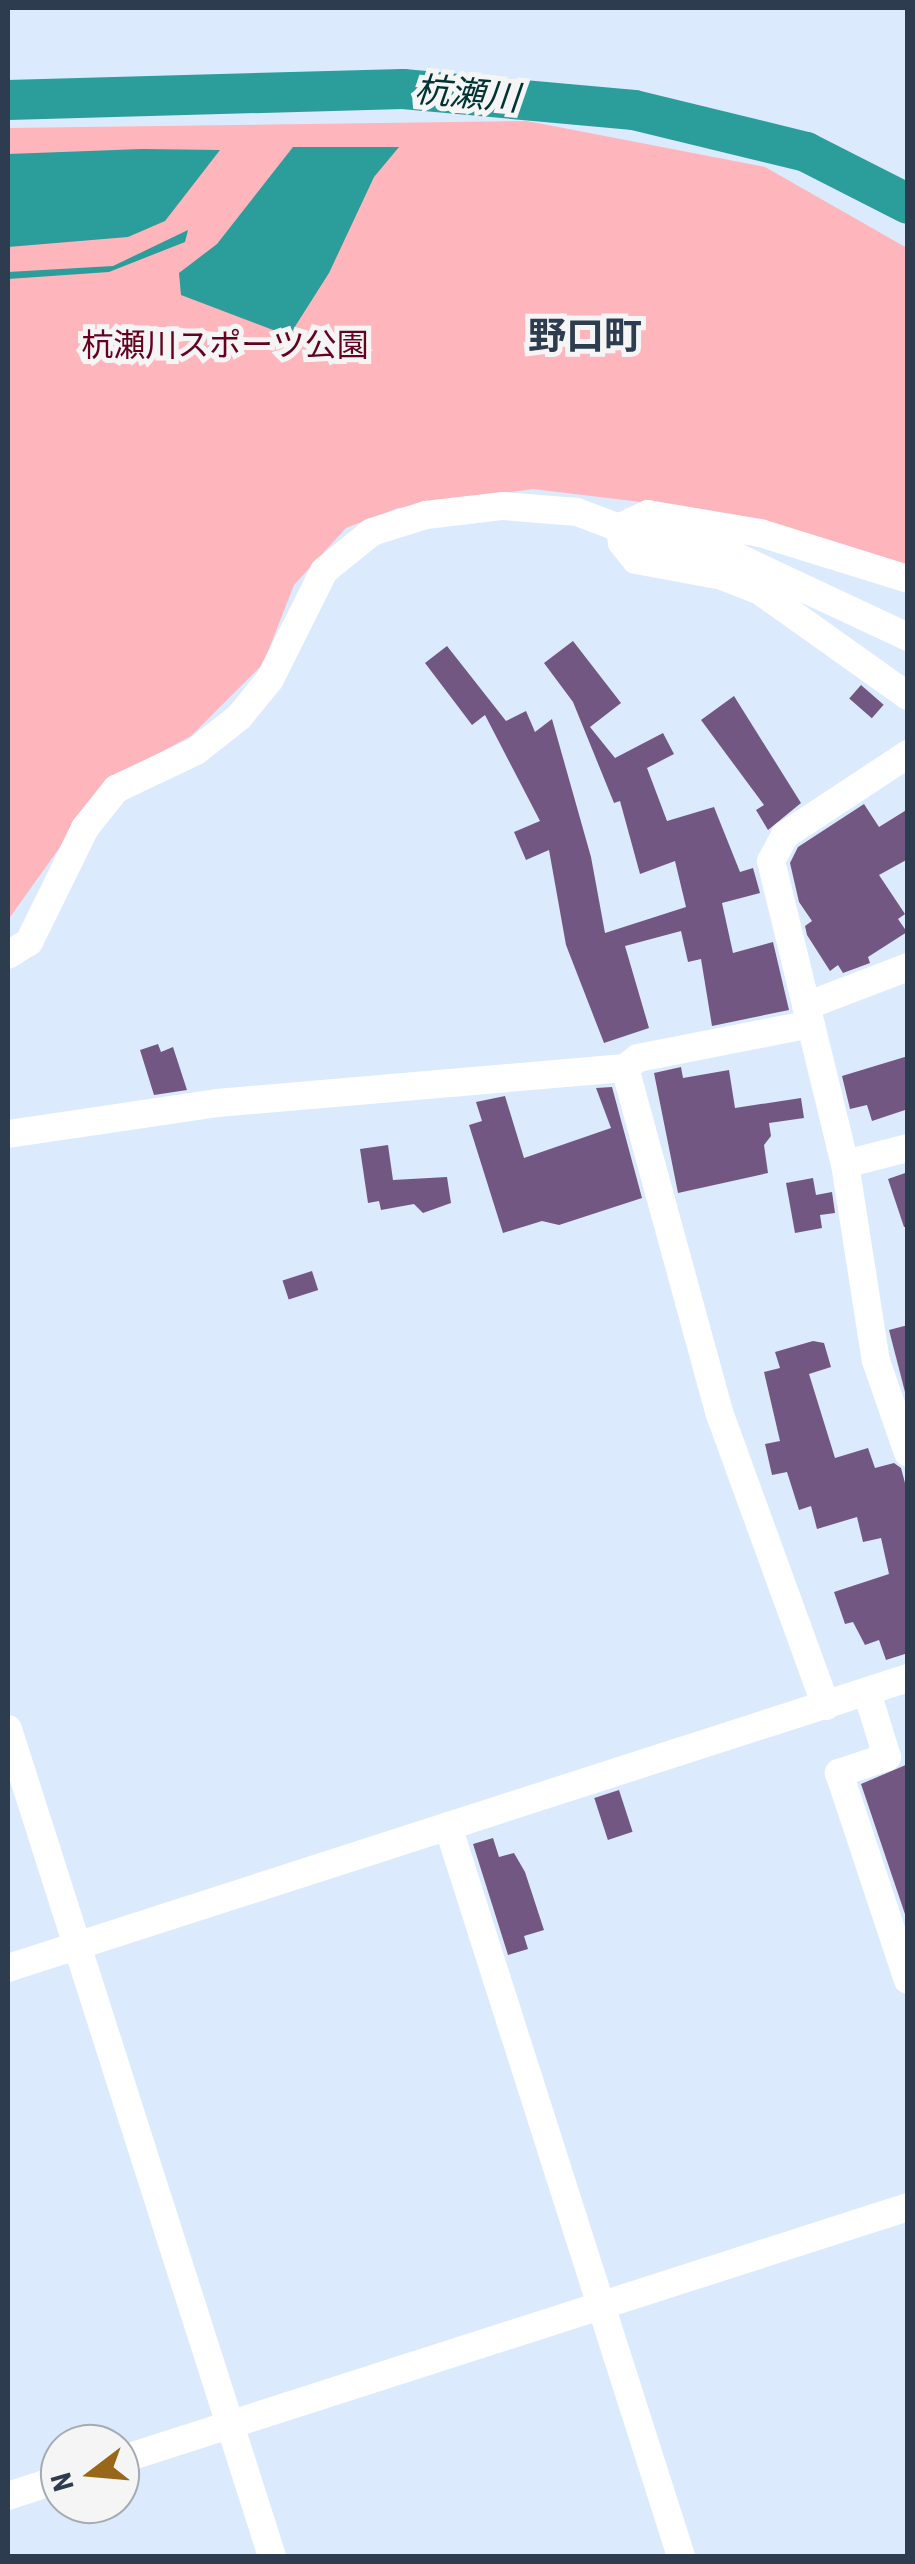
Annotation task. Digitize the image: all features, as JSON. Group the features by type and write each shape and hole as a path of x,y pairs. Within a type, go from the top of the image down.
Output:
{"street":[{"path":"8,955 29,942 85,828 116,789 196,751 239,717 270,679 324,572 372,532 426,515 503,506 577,512 620,528 738,557 908,636"},
{"path":"620,528 648,514 760,533 908,579"},
{"path":"620,528 622,544 636,560 722,576 760,591 908,696"},
{"path":"908,754 775,846 772,880 845,1164 876,1361 908,1453"},
{"path":"8,1134 217,1104 626,1068 638,1058 809,1015 908,967"},
{"path":"626,1068 720,1412 826,1706"},
{"path":"845,1164 908,1148"},
{"path":"8,1968 908,1678"},
{"path":"867,1692 887,1757 839,1773 908,1980"},
{"path":"8,1729 272,2556"},
{"path":"448,1826 681,2556"},
{"path":"140,2453 908,2207"},
{"path":"8,2496 40,2486"}],"green space":[{"name":"杭瀬川スポーツ公園","path":"527,121 765,167 907,248 907,572 777,528 641,502 533,489 398,508 346,528 294,585 263,664 191,736 107,781 8,920 8,128"}],"shaded area":[{"path":"293,147 399,147 374,177 329,273 289,336 181,295 179,273 217,244"},
{"path":"220,150 165,221 128,237 8,247 8,154"},
{"path":"188,230 185,242 109,272 8,279 8,272 113,266"}],"building":[{"path":"573,641 621,703 590,727 615,758 663,733 674,754 647,768 667,821 714,807 740,872 753,868 760,893 722,903 733,953 773,942 789,1010 712,1026 701,959 688,962 681,931 625,946 649,1028 604,1043 566,945 549,850 526,860 514,832 540,821 485,715 472,725 425,663 447,646 506,721 526,711 535,732 552,719 591,857 605,933 686,907 675,861 640,874 620,801 614,803 573,702 544,663"},
{"path":"861,685 884,705 872,718 849,699"},
{"path":"734,696 801,803 768,830 756,810 764,805 701,720"},
{"path":"864,804 879,827 908,809 908,859 879,875 905,914 898,919 907,932 868,957 870,963 843,973 838,965 830,971 807,935 805,926 812,921 799,902 790,863 798,847"},
{"path":"158,1044 161,1052 173,1047 187,1090 154,1095 140,1050"},
{"path":"908,1056 908,1109 872,1121 867,1105 850,1109 842,1076"},
{"path":"681,1067 683,1078 729,1070 735,1108 801,1098 804,1118 769,1123 771,1136 764,1145 768,1173 678,1193 654,1073"},
{"path":"612,1087 642,1198 559,1225 542,1221 503,1233 469,1125 482,1121 476,1102 505,1096 524,1158 611,1128 596,1088"},
{"path":"388,1145 393,1180 447,1177 451,1203 423,1213 414,1204 381,1210 379,1201 368,1203 360,1149"},
{"path":"908,1172 908,1227 904,1227 888,1179"},
{"path":"813,1178 816,1195 832,1192 835,1213 820,1215 822,1228 795,1233 786,1183"},
{"path":"312,1271 318,1290 289,1300 283,1281"},
{"path":"908,1325 908,1392 905,1392 889,1330"},
{"path":"813,1341 824,1343 831,1367 809,1374 835,1458 868,1448 875,1468 894,1463 901,1468 908,1494 908,1653 886,1660 879,1640 865,1645 853,1622 845,1624 834,1592 889,1574 881,1538 863,1542 857,1517 817,1529 811,1506 799,1510 787,1472 772,1475 765,1444 780,1441 764,1372 780,1368 775,1352"},
{"path":"908,1764 908,1923 861,1784"},
{"path":"619,1790 633,1832 608,1840 594,1798"},
{"path":"493,1838 499,1857 514,1853 525,1872 544,1930 524,1936 528,1949 508,1955 473,1844"}],"waterway":[{"name":"杭瀬川","path":"8,100 403,89 634,110 806,152 908,204"}],"district":[{"name":"野口町","path":"585,337"}]}
